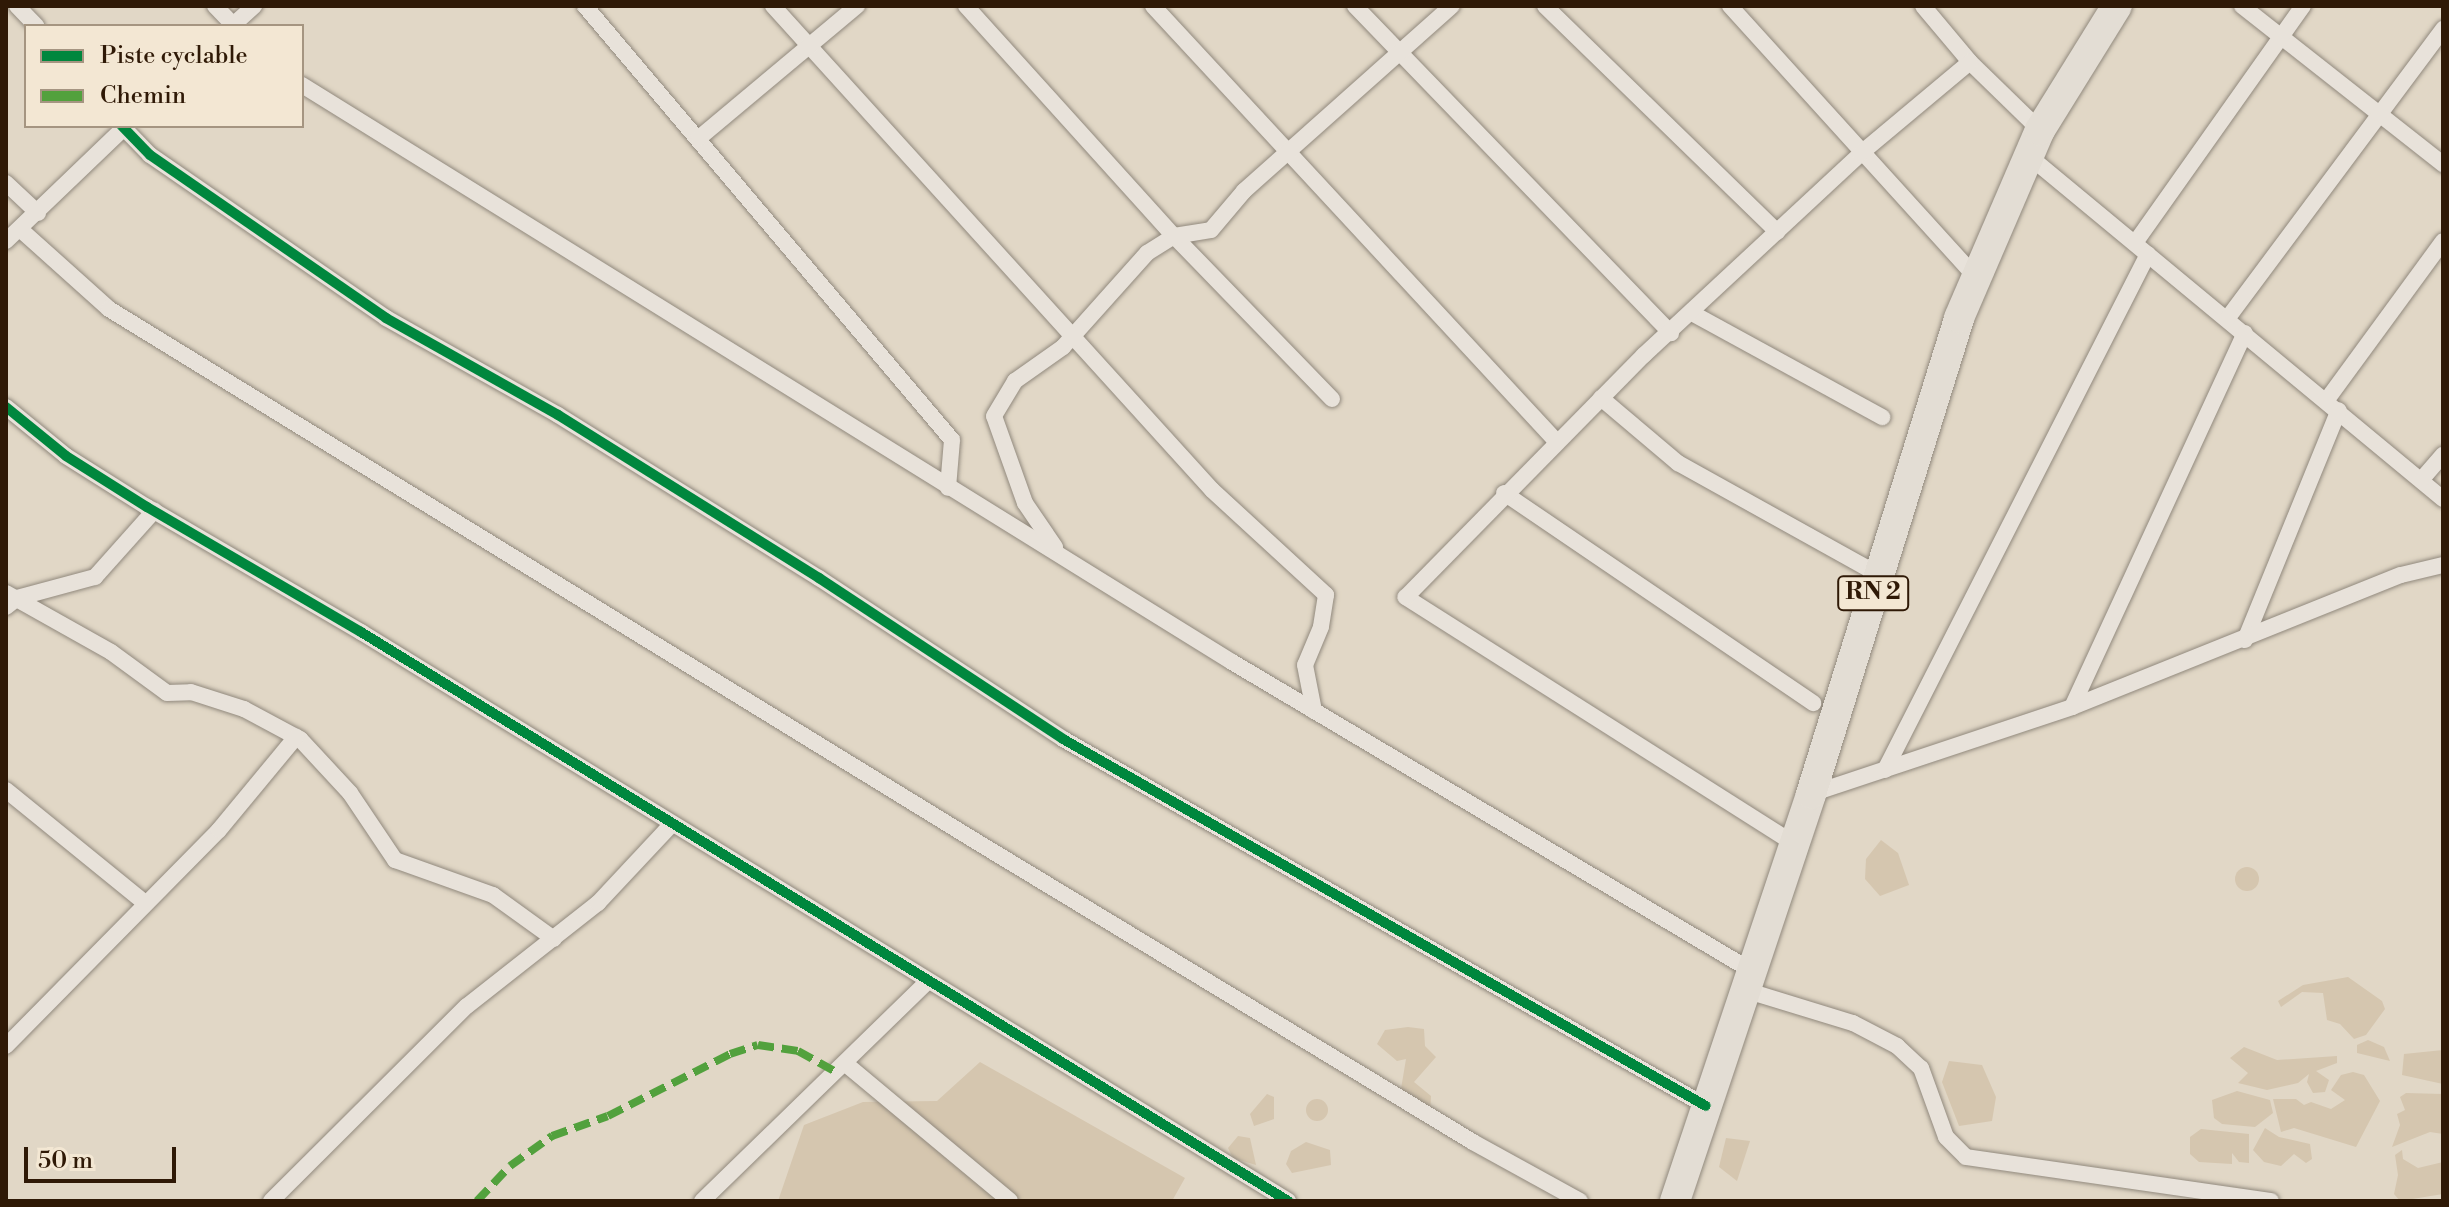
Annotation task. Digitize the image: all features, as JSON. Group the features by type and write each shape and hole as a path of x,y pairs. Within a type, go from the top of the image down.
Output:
{"highway":[{"name":"RN 2","path":"1675,1201 1811,794 1976,277 2035,143 2117,6"}],"street":[{"path":"17,6 34,24"},
{"path":"215,6 231,24"},
{"path":"235,24 254,6"},
{"path":"585,6 952,440 948,488"},
{"path":"773,6 1074,332 1212,490 1326,595 1321,627 1305,665 1314,711"},
{"path":"699,138 812,48 857,6"},
{"path":"966,6 1174,236 1332,399"},
{"path":"1153,6 1556,441"},
{"path":"1355,6 1671,333"},
{"path":"1056,549 1025,503 994,416 1015,381 1063,347 1147,253 1174,236 1211,230 1287,151 1452,6"},
{"path":"1545,6 1777,232"},
{"path":"1730,6 1860,154 1976,277"},
{"path":"1923,6 2035,143 2142,249 2443,499"},
{"path":"2242,6 2443,164"},
{"path":"1885,770 2142,249 2303,6"},
{"path":"2227,319 2443,29"},
{"path":"1793,843 1411,604 1406,597 1410,588 1601,398 1860,154 1970,62"},
{"path":"304,86 948,488 1056,549 1749,981 1853,1023 1897,1046 1921,1068 1946,1137 1966,1157 2271,1201"},
{"path":"6,241 21,230 123,128"},
{"path":"125,128 150,155 386,318 623,456 1063,739 1706,1106"},
{"path":"6,183 38,213"},
{"path":"21,230 122,318 956,829 1220,984 1473,1142 1580,1201"},
{"path":"2245,640 2332,405 2443,241"},
{"path":"1692,313 1882,417"},
{"path":"2072,707 2245,333"},
{"path":"1601,398 1678,463 1879,575"},
{"path":"6,407 66,456 154,511 361,632 670,826 1288,1201"},
{"path":"2422,479 2443,455"},
{"path":"1504,493 1813,703"},
{"path":"10,599 95,577 154,511"},
{"path":"1811,794 2072,707 2401,575 2443,565"},
{"path":"10,599 111,652 167,693 191,692 244,709 296,737 350,793 395,860 493,895 554,939"},
{"path":"6,1046 144,902 219,830 296,737"},
{"path":"6,790 144,902"},
{"path":"271,1201 467,1006 598,903 670,826"},
{"path":"702,1201 847,1065 927,982"},
{"path":"847,1065 1010,1201"}],"shaded area":[{"path":"1881,840 1898,853 1909,885 1880,896 1865,879 1866,859"},
{"path":"2247,867 2258,874 2259,879 2252,890 2247,891 2236,884 2235,879 2242,868"},
{"path":"2348,977 2382,1001 2385,1009 2366,1035 2354,1039 2340,1024 2327,1020 2323,993 2302,992 2281,1007 2278,1001 2303,985"},
{"path":"1408,1027 1424,1029 1425,1046 1436,1057 1414,1082 1431,1096 1430,1115 1401,1089 1406,1059 1397,1061 1377,1044 1385,1030"},
{"path":"2368,1040 2384,1047 2390,1061 2357,1053 2357,1045"},
{"path":"2244,1047 2277,1060 2337,1056 2337,1063 2316,1071 2329,1080 2325,1092 2313,1093 2307,1082 2309,1074 2298,1083 2267,1090 2238,1083 2248,1073 2230,1058"},
{"path":"2443,1050 2443,1084 2402,1075 2404,1054"},
{"path":"1949,1061 1982,1065 1996,1097 1992,1121 1959,1126 1942,1082"},
{"path":"980,1062 1185,1178 1172,1201 778,1201 804,1125 863,1102 937,1101"},
{"path":"2353,1072 2364,1075 2380,1101 2356,1147 2294,1128 2281,1132 2273,1099 2296,1099 2304,1105 2311,1102 2331,1109 2345,1100 2331,1090 2341,1075"},
{"path":"2237,1091 2270,1100 2273,1113 2255,1127 2222,1124 2214,1118 2212,1100"},
{"path":"2406,1093 2443,1094 2443,1134 2430,1132 2392,1147 2400,1125 2397,1114 2405,1110 2400,1097"},
{"path":"1267,1094 1274,1097 1274,1119 1254,1126 1250,1114"},
{"path":"1313,1099 1321,1099 1328,1110 1321,1121 1313,1121 1306,1114 1306,1106"},
{"path":"2265,1128 2279,1137 2310,1144 2312,1159 2306,1163 2294,1154 2281,1166 2264,1162 2253,1150"},
{"path":"2201,1129 2249,1134 2249,1163 2239,1162 2232,1153 2232,1164 2199,1162 2190,1154 2190,1137"},
{"path":"1238,1136 1250,1138 1256,1165 1233,1158 1228,1148"},
{"path":"1726,1138 1750,1141 1737,1181 1719,1167"},
{"path":"1306,1142 1330,1150 1331,1165 1292,1173 1286,1164 1291,1151"},
{"path":"2402,1150 2403,1159 2418,1168 2443,1162 2443,1194 2400,1201 2394,1194 2398,1175 2395,1155"}],"marked path":[{"path":"477,1201 510,1166 552,1136 608,1116 730,1054 758,1045 798,1051 838,1073"}],"cycle path":[{"path":"124,128 150,155 386,318 558,415 819,578 1063,739 1706,1106"},
{"path":"6,407 66,456 147,507 361,632 1288,1201"}]}
